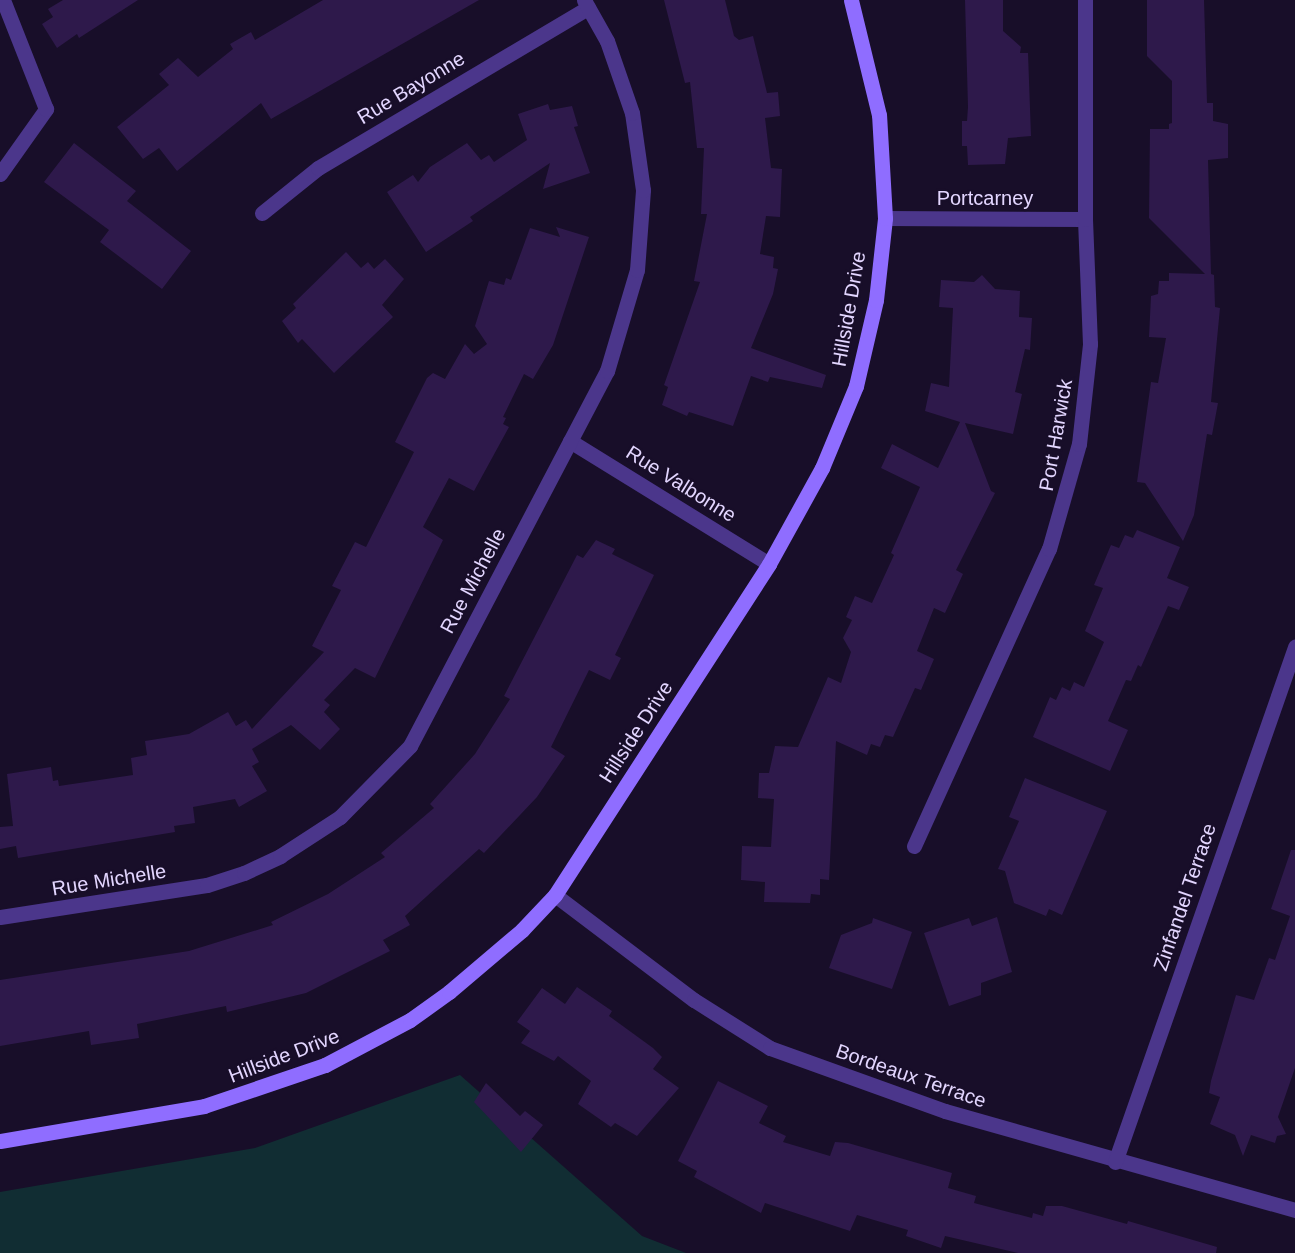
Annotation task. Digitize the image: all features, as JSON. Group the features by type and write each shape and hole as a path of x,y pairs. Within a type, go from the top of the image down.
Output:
{"street":[{"path":"0,174 46,109 3,0"},
{"name":"Hillside Drive","path":"0,1141 204,1106 325,1065 410,1020 449,992 522,930 555,895 769,564 822,468 856,386 876,300 885,218 879,115 851,0"},
{"name":"Port Harwick","path":"914,846 1049,549 1071,479 1087,394 1090,344 1085,219 1085,0"},
{"name":"Rue Bayonne","path":"262,213 318,168 586,4"},
{"name":"Rue Michelle","path":"0,917 207,885 280,856 340,817 410,746 607,371 637,270 642,230 643,190 632,113 610,50 586,4"},
{"name":"Portcarney","path":"885,218 1085,219"},
{"name":"Rue Valbonne","path":"570,441 769,564"},
{"name":"Zinfandel Terrace","path":"1115,1162 1288,688 1295,647"},
{"name":"Bordeaux Terrace","path":"555,895 694,1000 770,1048 872,1088 1115,1162 1295,1210"}],"green space":[{"path":"460,1075 642,1236 686,1253 0,1253 0,1192 255,1148"}],"building":[{"path":"63,0 138,0 79,38 77,34 57,48 42,24 53,17 48,9"},
{"path":"323,0 479,0 271,119 261,103 177,171 159,148 143,159 117,127 169,85 159,74 178,58 198,77 233,49 230,44 251,32 255,40"},
{"path":"664,0 725,0 734,36 739,40 753,36 767,93 778,92 780,116 765,118 771,168 782,169 780,217 766,216 760,254 774,257 773,268 778,269 773,294 751,348 826,375 822,388 770,377 768,382 751,376 733,426 689,412 687,416 662,405 668,387 664,385 700,282 694,281 707,214 701,214 704,148 697,148 690,82 685,83"},
{"path":"965,0 1003,0 1003,31 1021,47 1020,53 1028,53 1031,136 1008,138 1005,164 968,165 967,146 962,146 962,121 967,121 968,107"},
{"path":"1147,0 1204,0 1207,103 1213,103 1213,121 1228,124 1228,158 1208,160 1211,274 1214,275 1215,307 1220,308 1211,402 1218,403 1212,435 1207,434 1194,515 1183,541 1145,483 1137,482 1151,382 1158,383 1166,338 1149,337 1151,296 1158,294 1159,281 1169,281 1169,273 1205,274 1149,218 1150,129 1169,129 1169,124 1172,123 1172,81 1147,56"},
{"path":"548,104 550,110 572,106 578,126 574,127 590,173 543,189 550,163 470,217 473,221 426,252 387,192 413,175 418,182 430,167 467,143 481,160 489,155 494,162 527,140 518,114"},
{"path":"74,143 136,191 127,201 191,251 162,289 100,242 109,230 44,182"},
{"path":"556,227 589,237 553,345 533,379 524,374 503,417 506,418 503,424 509,427 474,491 449,478 423,527 443,540 375,678 355,668 324,700 330,705 324,712 340,729 320,750 291,725 252,749 259,762 252,766 267,791 239,807 235,799 193,807 195,823 174,826 175,832 18,858 16,846 0,849 0,827 13,826 7,774 51,767 53,781 58,780 59,786 133,775 131,758 147,755 145,741 189,734 228,712 236,726 246,720 252,729 324,652 312,646 341,590 332,586 355,542 366,547 414,452 395,442 427,378 433,373 445,379 465,344 474,354 487,344 475,326 489,281 504,285 506,278 511,280 530,228 560,237"},
{"path":"346,252 361,268 368,262 374,269 385,259 404,279 382,305 393,317 334,373 302,339 298,343 282,321 296,308 293,304"},
{"path":"982,275 995,289 1020,291 1019,317 1032,318 1030,350 1025,349 1015,392 1022,394 1013,434 965,423 991,491 995,493 956,570 963,574 945,613 934,608 917,651 934,659 921,690 915,688 893,737 885,735 880,747 871,744 867,755 836,741 829,880 820,879 820,895 811,894 810,903 764,902 765,882 741,880 742,846 771,847 774,799 758,798 759,773 769,773 775,746 798,747 828,677 841,683 851,652 843,638 852,620 846,617 855,596 872,603 894,555 891,553 920,487 881,468 892,444 938,468 960,422 925,411 931,383 949,387 953,308 939,307 941,280 974,282"},
{"path":"1137,530 1180,547 1167,578 1189,587 1179,610 1168,606 1141,667 1138,665 1131,681 1126,680 1108,721 1128,730 1110,771 1033,737 1050,697 1056,700 1062,687 1070,691 1074,682 1084,687 1104,642 1085,631 1103,588 1094,585 1111,545 1119,548 1125,535 1133,538"},
{"path":"596,540 615,549 612,554 654,575 615,655 621,658 610,680 589,670 551,747 565,756 537,797 484,853 479,849 405,916 410,925 383,940 390,951 306,993 227,1012 226,1006 137,1024 139,1038 91,1045 89,1031 0,1046 0,980 189,951 273,925 271,922 328,894 385,857 381,853 434,808 430,804 475,754 510,699 504,696 577,555 583,558"},
{"path":"1025,778 1107,811 1062,915 1049,909 1046,916 1014,903 1005,871 998,869 1019,821 1009,817"},
{"path":"1291,850 1295,850 1295,1068 1278,1117 1286,1134 1277,1136 1275,1143 1251,1135 1243,1156 1235,1135 1210,1124 1220,1097 1209,1093 1236,995 1254,1000 1269,958 1275,960 1290,916 1271,909"},
{"path":"997,917 1012,972 981,983 981,995 949,1006 924,933 969,918 972,926"},
{"path":"873,918 912,932 892,989 829,968 841,935 872,923"},
{"path":"577,987 612,1011 609,1016 653,1048 662,1057 653,1069 679,1088 637,1136 615,1123 611,1127 578,1104 591,1081 558,1056 554,1061 521,1043 530,1031 517,1022 542,988 565,1004"},
{"path":"718,1081 768,1106 759,1123 786,1136 783,1142 830,1156 835,1142 848,1143 952,1173 948,1188 976,1196 974,1203 1032,1218 1033,1213 1043,1216 1046,1206 1062,1206 1127,1224 1128,1221 1217,1247 1216,1253 1018,1253 945,1236 941,1248 906,1236 908,1230 857,1215 850,1231 765,1203 761,1213 694,1177 697,1171 678,1161"},
{"path":"486,1083 520,1116 525,1111 543,1125 521,1152 474,1102"}]}
